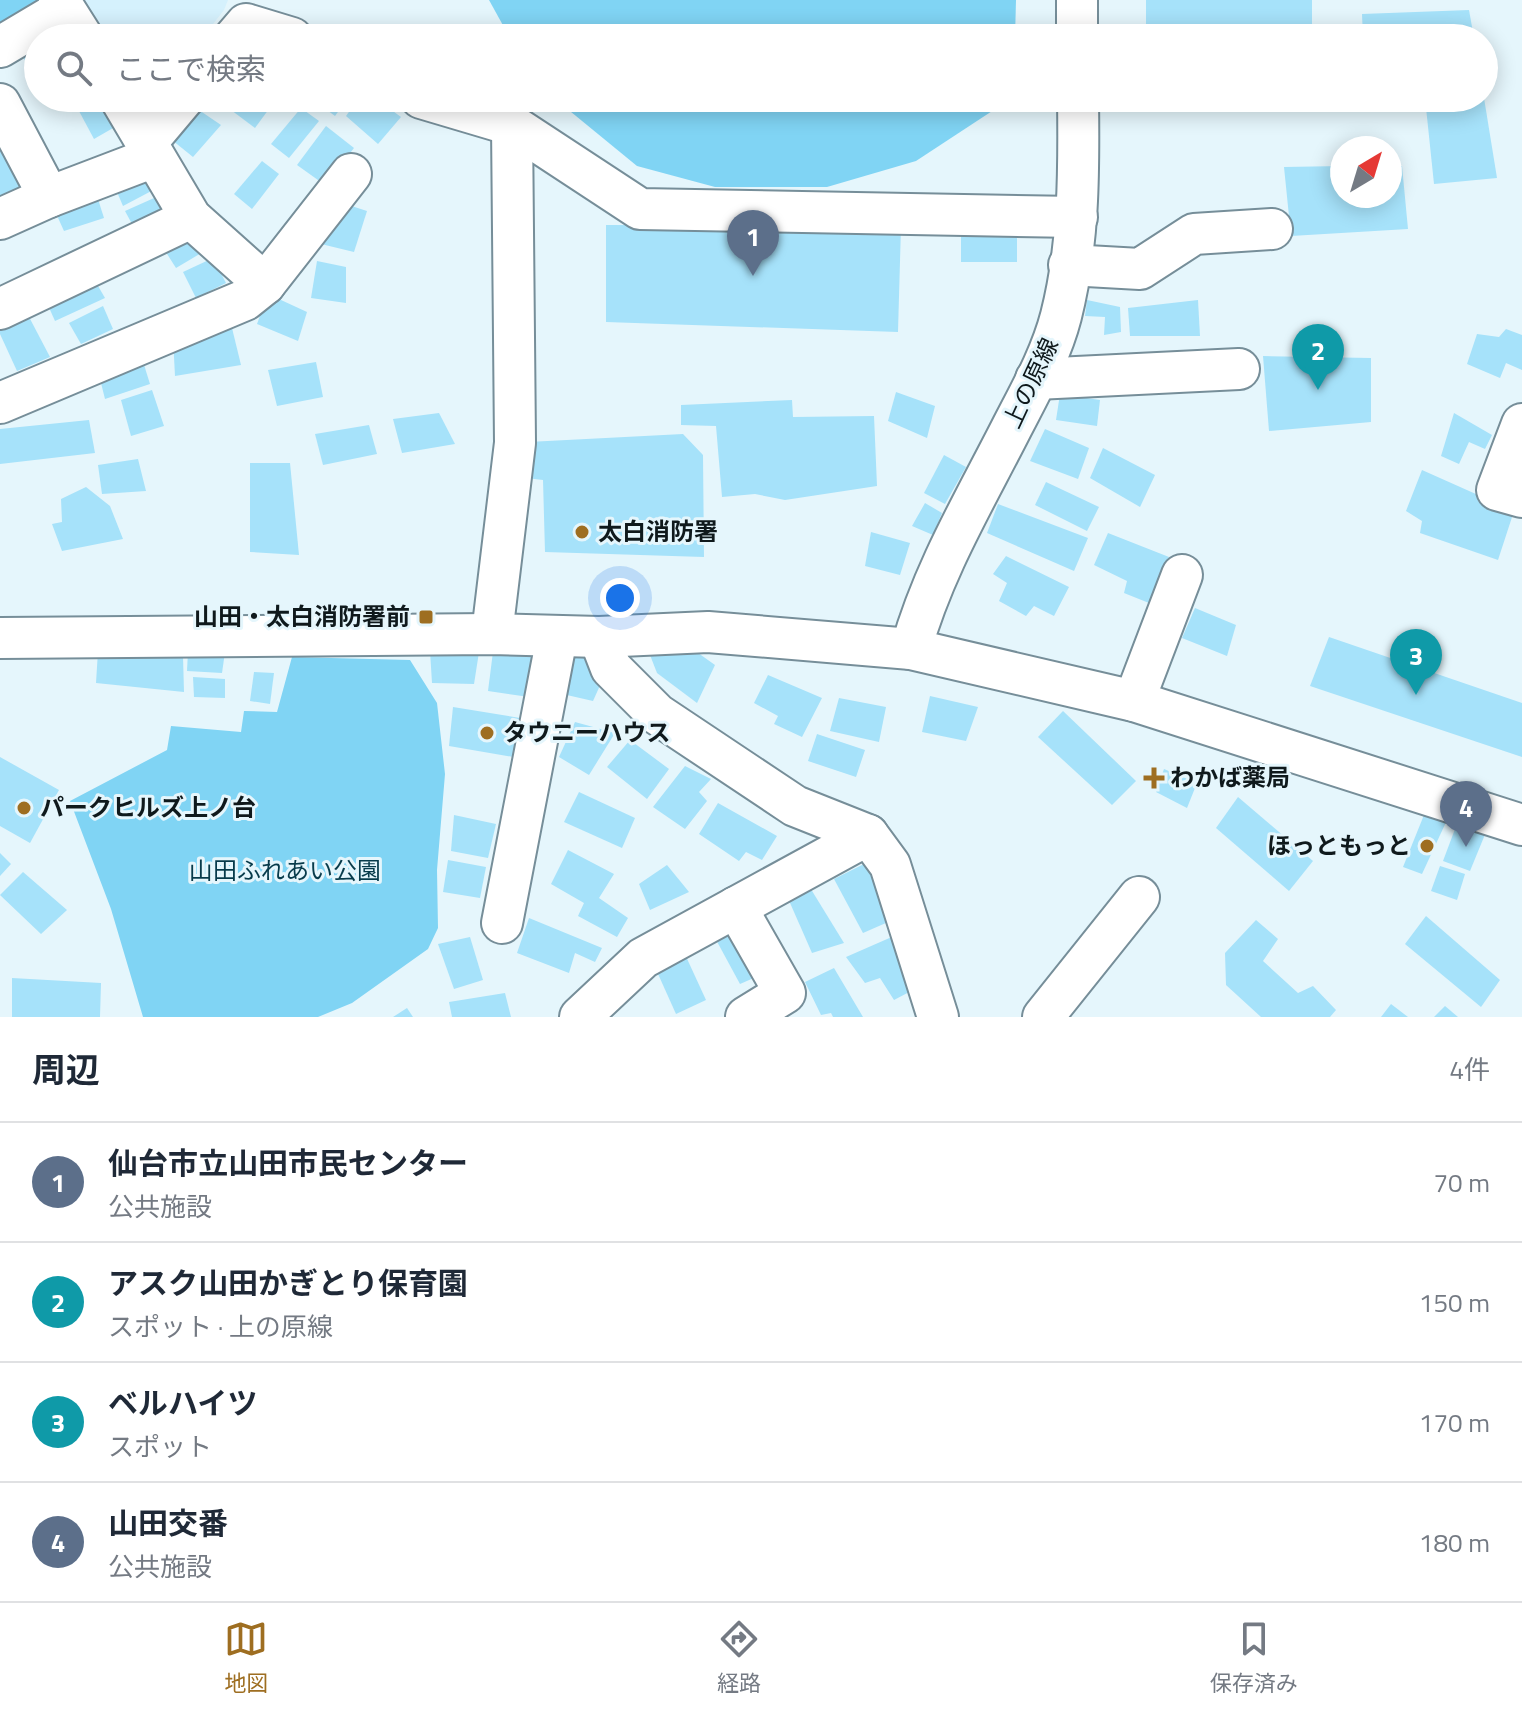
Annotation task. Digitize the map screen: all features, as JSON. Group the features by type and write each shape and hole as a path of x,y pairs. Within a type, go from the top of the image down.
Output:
{"street":[{"path":"1077,0 1077,24"},
{"path":"0,47 24,36"},
{"path":"0,104 49,197"},
{"path":"129,112 191,218 265,284"},
{"path":"0,219 151,149 175,112"},
{"path":"468,112 512,125 640,209 1077,217"},
{"name":"上の原線","path":"911,649 920,614 940,567 1036,379 1061,317 1077,217 1078,112"},
{"path":"492,634 515,443 512,125"},
{"path":"0,403 245,300 265,284 351,174"},
{"path":"0,309 191,218"},
{"path":"1069,265 1140,269 1194,234 1272,229"},
{"path":"1036,379 1239,369"},
{"path":"1522,424 1497,490 1522,497"},
{"path":"1134,701 1182,575"},
{"path":"0,638 492,634 599,637 708,632 911,649 1134,701 1522,825"},
{"path":"502,923 557,637"},
{"path":"599,637 611,668 657,714 795,806 868,835 890,865 938,1017"},
{"path":"600,1010 643,958 868,835"},
{"path":"1043,1017 1139,897"},
{"path":"736,907 785,993 746,1017"}],"shaded area":[{"path":"69,0 228,0 213,24 84,24"}],"green space":[{"path":"0,0 50,0 0,35"},
{"path":"489,0 1016,0 1015,24 502,24"},
{"path":"571,112 991,112 916,161 827,187 715,187 637,166"},
{"name":"山田ふれあい公園","path":"292,657 410,660 437,703 445,774 437,870 438,928 428,949 352,1003 318,1017 143,1017 111,909 70,801 167,750 171,726 241,732 244,711 277,712"}],"building":[{"path":"1146,0 1312,0 1312,24 1146,24"},
{"path":"1469,10 1472,24 1362,24 1362,14"},
{"path":"80,112 113,112 120,124 94,139"},
{"path":"188,112 202,112 221,125 193,157 167,136"},
{"path":"234,112 267,112 255,128"},
{"path":"298,112 307,112 319,121 289,158 271,144"},
{"path":"349,112 394,112 401,117 378,144 346,116"},
{"path":"1426,112 1486,112 1497,178 1434,184"},
{"path":"326,126 354,148 325,185 297,165"},
{"path":"0,135 31,188 0,203"},
{"path":"262,161 279,174 252,209 234,194"},
{"path":"146,163 159,187 123,206 111,178"},
{"path":"1330,166 1330,208 1402,208 1402,166 1408,229 1291,236 1284,167"},
{"path":"163,194 174,216 138,235 125,211"},
{"path":"97,196 104,218 64,231 54,209"},
{"path":"336,201 367,211 354,252 321,244"},
{"path":"961,223 1017,224 1017,262 961,262"},
{"path":"606,225 901,226 898,332 606,322"},
{"path":"190,231 208,249 176,268 162,246"},
{"path":"213,258 226,283 196,298 183,272"},
{"path":"317,261 346,267 346,303 311,298"},
{"path":"94,279 105,298 55,321 47,303"},
{"path":"268,294 307,312 298,341 257,324"},
{"path":"1087,300 1120,307 1121,332 1104,335 1105,317 1085,316"},
{"path":"1198,300 1200,336 1130,336 1128,308"},
{"path":"103,306 113,329 81,344 69,323"},
{"path":"28,315 50,357 17,371 0,334 0,324"},
{"path":"232,328 241,365 175,376 173,338"},
{"path":"1506,329 1522,335 1522,370 1506,363 1500,378 1467,364 1477,334 1499,337"},
{"path":"141,355 150,384 105,399 98,371"},
{"path":"1263,356 1371,358 1371,422 1269,431"},
{"path":"316,362 323,397 277,406 268,370"},
{"path":"152,390 164,426 131,436 121,400"},
{"path":"896,392 935,406 927,438 888,421"},
{"path":"1060,394 1100,400 1097,426 1056,420"},
{"path":"792,400 793,417 874,416 877,486 785,500 755,494 722,497 716,426 681,425 681,405"},
{"path":"439,413 455,444 402,453 393,419"},
{"path":"1454,413 1492,435 1485,449 1469,442 1459,464 1441,456"},
{"path":"89,420 95,453 0,464 0,429"},
{"path":"369,425 377,454 323,465 315,434"},
{"path":"1045,429 1089,448 1078,479 1030,461"},
{"path":"683,434 703,455 704,557 545,552 543,480 526,478 528,442"},
{"path":"1103,448 1155,475 1140,507 1090,478"},
{"path":"944,455 966,467 945,504 924,493"},
{"path":"138,459 146,491 102,494 98,465"},
{"path":"250,463 290,463 299,555 250,552"},
{"path":"1422,470 1514,511 1498,560 1420,533 1422,521 1406,511"},
{"path":"1046,482 1099,507 1087,531 1035,505"},
{"path":"86,487 110,506 123,539 62,551 52,524 62,522 61,499"},
{"path":"925,503 942,513 933,535 912,526"},
{"path":"998,504 1088,538 1074,571 987,533"},
{"path":"871,532 910,543 900,575 865,566"},
{"path":"1108,533 1169,557 1149,603 1124,593 1127,581 1094,565"},
{"path":"1006,556 1069,587 1054,616 1034,606 1026,616 999,601 1007,583 993,574"},
{"path":"1195,608 1236,625 1227,656 1182,638"},
{"path":"1329,637 1522,703 1522,757 1310,686"},
{"path":"658,642 684,643 715,665 697,703 657,673 650,655"},
{"path":"494,644 536,650 529,697 488,691"},
{"path":"98,651 183,656 184,692 96,683"},
{"path":"188,651 225,652 222,673 187,671"},
{"path":"430,651 479,652 474,684 432,683"},
{"path":"570,652 593,657 602,681 593,701 558,693"},
{"path":"254,672 274,673 270,704 250,701"},
{"path":"768,675 822,698 802,737 774,724 778,716 754,703"},
{"path":"193,677 225,679 225,698 194,697"},
{"path":"930,696 978,707 966,741 922,732"},
{"path":"839,698 886,707 879,742 830,731"},
{"name":"タウニーハウス","path":"453,707 526,719 519,758 449,746"},
{"path":"1063,711 1136,781 1112,805 1038,737"},
{"path":"575,722 615,733 589,775 559,757"},
{"path":"817,734 865,750 856,777 808,761"},
{"path":"630,740 669,769 647,799 607,767"},
{"name":"パークヒルズ上ノ台","path":"0,757 59,790 30,843 0,826"},
{"path":"685,766 711,779 699,792 707,801 685,829 653,807"},
{"path":"1164,769 1197,783 1187,808 1156,792"},
{"path":"579,792 635,818 622,848 564,822"},
{"path":"1238,797 1313,861 1289,891 1216,828"},
{"path":"718,803 777,836 762,860 746,852 739,861 699,834"},
{"path":"1426,810 1447,820 1422,874 1403,867"},
{"path":"454,815 496,824 488,858 451,851"},
{"path":"1458,821 1486,832 1470,871 1443,861"},
{"path":"568,850 614,874 599,898 628,918 617,937 578,916 584,903 551,884"},
{"path":"0,853 11,864 0,876"},
{"path":"448,860 486,867 480,898 443,892"},
{"path":"868,862 895,919 863,933 834,879"},
{"path":"667,865 689,892 650,910 639,884"},
{"path":"1440,866 1465,874 1457,900 1431,891"},
{"path":"23,872 67,910 41,934 0,895"},
{"path":"809,886 844,943 812,953 787,896"},
{"path":"1426,916 1500,980 1481,1007 1405,944"},
{"path":"529,918 602,948 595,962 575,953 569,973 517,953"},
{"path":"1256,920 1278,939 1263,961 1298,993 1313,986 1336,1010 1330,1017 1261,1017 1226,985 1225,953"},
{"path":"735,922 763,974 740,984 714,936"},
{"path":"894,936 915,989 894,1000 880,978 865,983 846,957"},
{"path":"470,937 483,980 454,989 438,944"},
{"path":"683,950 706,1000 676,1014 654,965"},
{"path":"834,968 863,1017 833,1017 831,1013 821,1015 805,982"},
{"path":"12,978 101,983 100,1017 12,1017"},
{"path":"505,993 511,1017 452,1017 449,1002"},
{"path":"1391,1004 1408,1017 1381,1017"},
{"path":"1445,1006 1458,1017 1434,1017"},
{"path":"407,1008 413,1017 393,1017"}],"place":[{"name":"仙台市立山田市民センター","path":"753,276"},
{"name":"アスク山田かぎとり保育園","path":"1318,390"},
{"name":"太白消防署","path":"582,532"},
{"name":"山田・太白消防署前","path":"426,617"},
{"name":"ベルハイツ","path":"1416,695"},
{"name":"タウニーハウス","path":"487,733"},
{"name":"わかば薬局","path":"1154,778"},
{"name":"パークヒルズ上ノ台","path":"24,808"},
{"name":"ほっともっと","path":"1427,846"},
{"name":"山田交番","path":"1466,847"}]}
